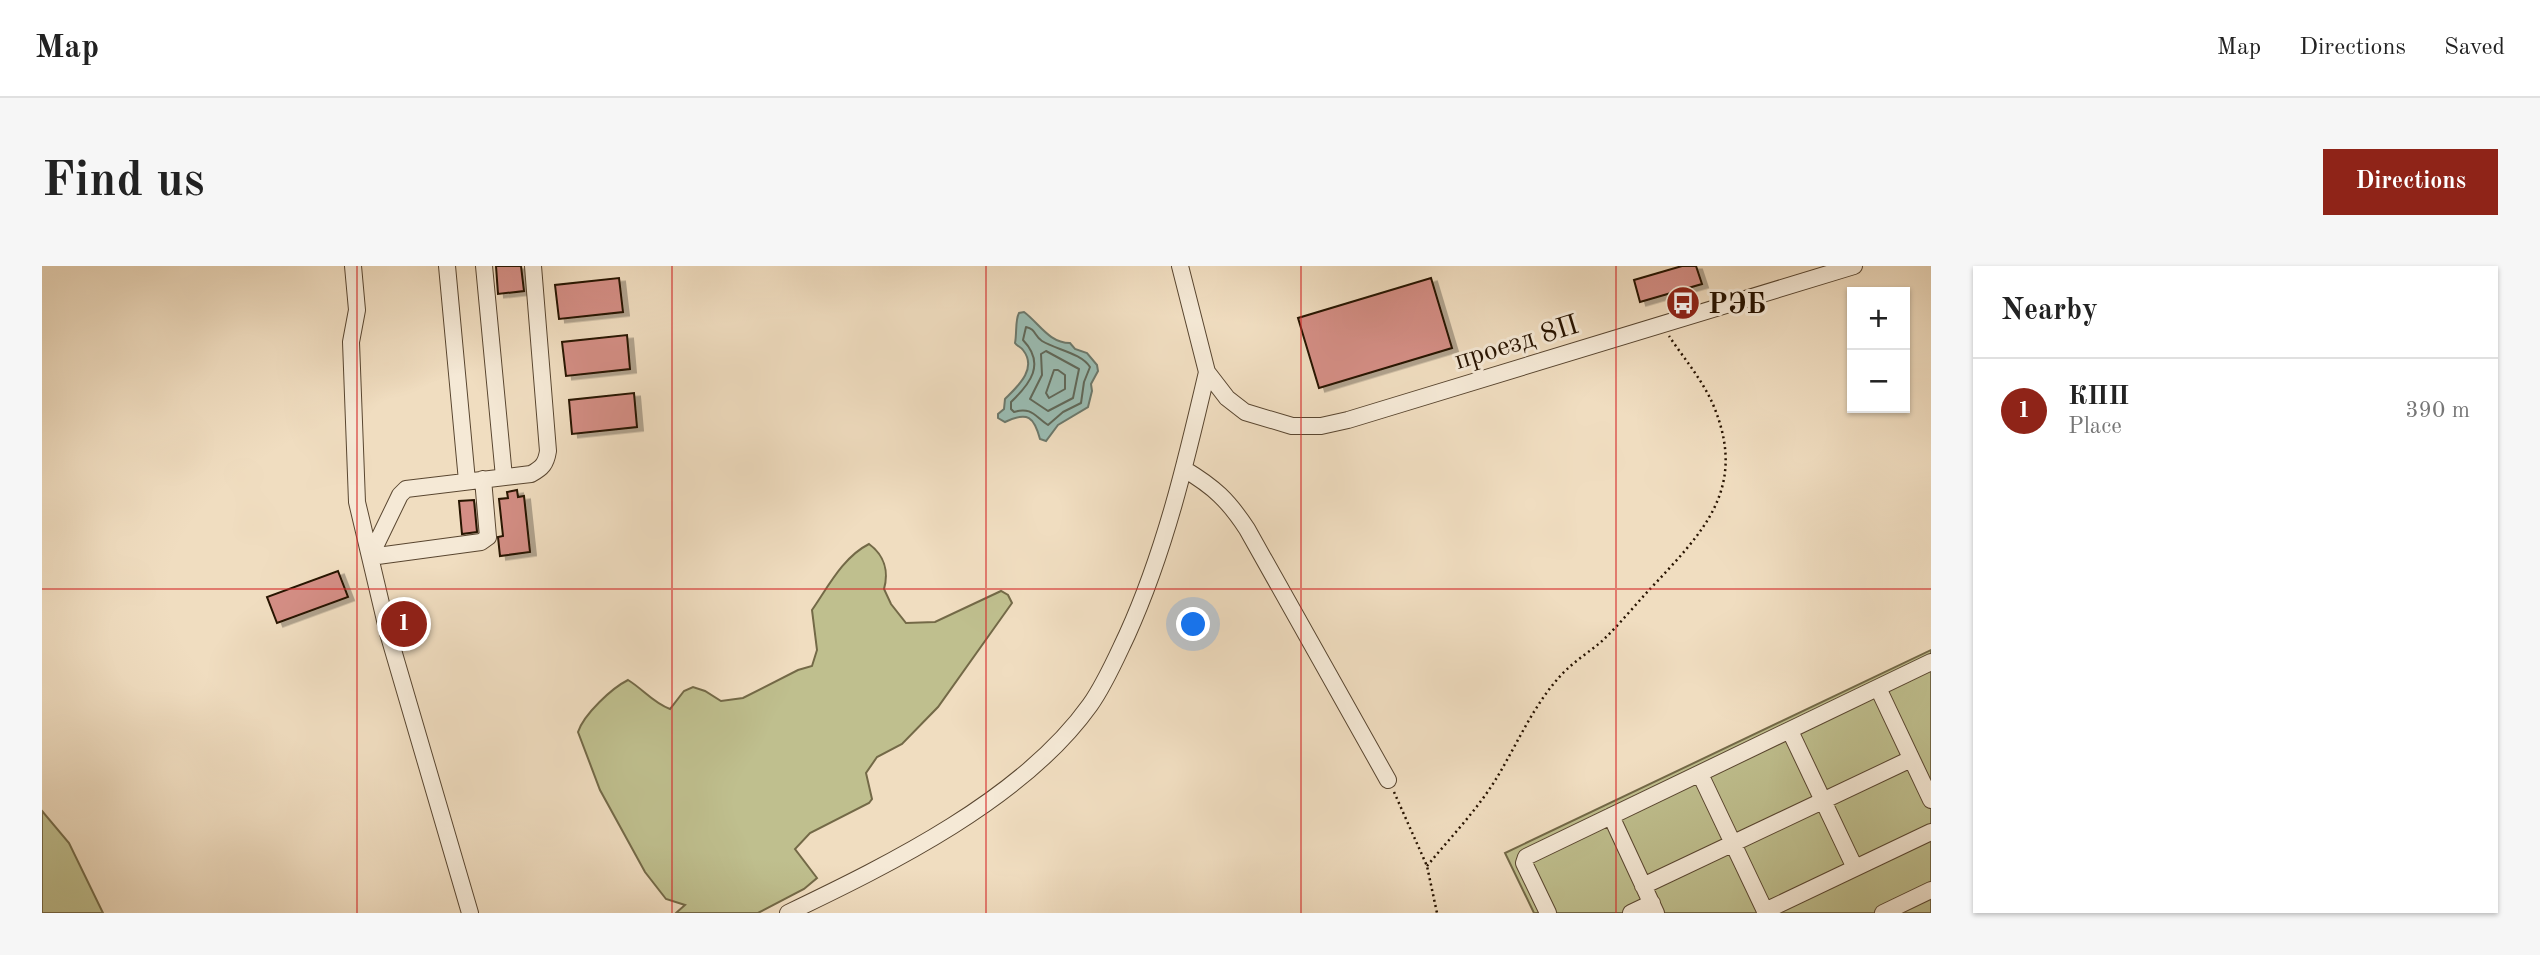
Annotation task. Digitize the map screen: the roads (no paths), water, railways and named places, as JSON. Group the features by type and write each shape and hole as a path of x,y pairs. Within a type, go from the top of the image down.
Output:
{"street":[{"path":"354,266 357,310 351,342 357,502 388,633 470,913"},
{"path":"370,557 481,542 488,537 475,480 447,266"},
{"path":"484,266 504,477"},
{"path":"370,557 400,495 406,489 531,474 546,462 548,451 533,266"},
{"path":"788,913 888,864 961,819 1021,776 1064,737 1091,704 1116,660 1141,605 1162,545 1184,470 1207,372 1180,266"},
{"name":"проезд 8П","path":"1207,372 1227,398 1245,412 1292,426 1321,426 1854,266"},
{"path":"1184,470 1212,486 1230,503 1388,780"},
{"path":"1548,913 1524,860 1931,662"},
{"path":"1878,688 1920,766 1931,800"},
{"path":"1790,731 1855,868"},
{"path":"1643,886 1823,801 1920,766"},
{"path":"1700,774 1766,912 1931,832"},
{"path":"1611,816 1654,908 1631,913"},
{"path":"1883,913 1931,890"}],"water":[{"path":"1024,312 1050,336 1087,353 1097,365 1098,371 1091,384 1088,407 1058,425 1046,441 1040,439 1029,418 1019,417 1005,422 998,418 998,414 1004,409 1005,399 1027,371 1027,357 1015,343 1018,316"}],"place":[{"name":"РЭБ","path":"1683,303"},
{"name":"КПП","path":"404,624"}]}
